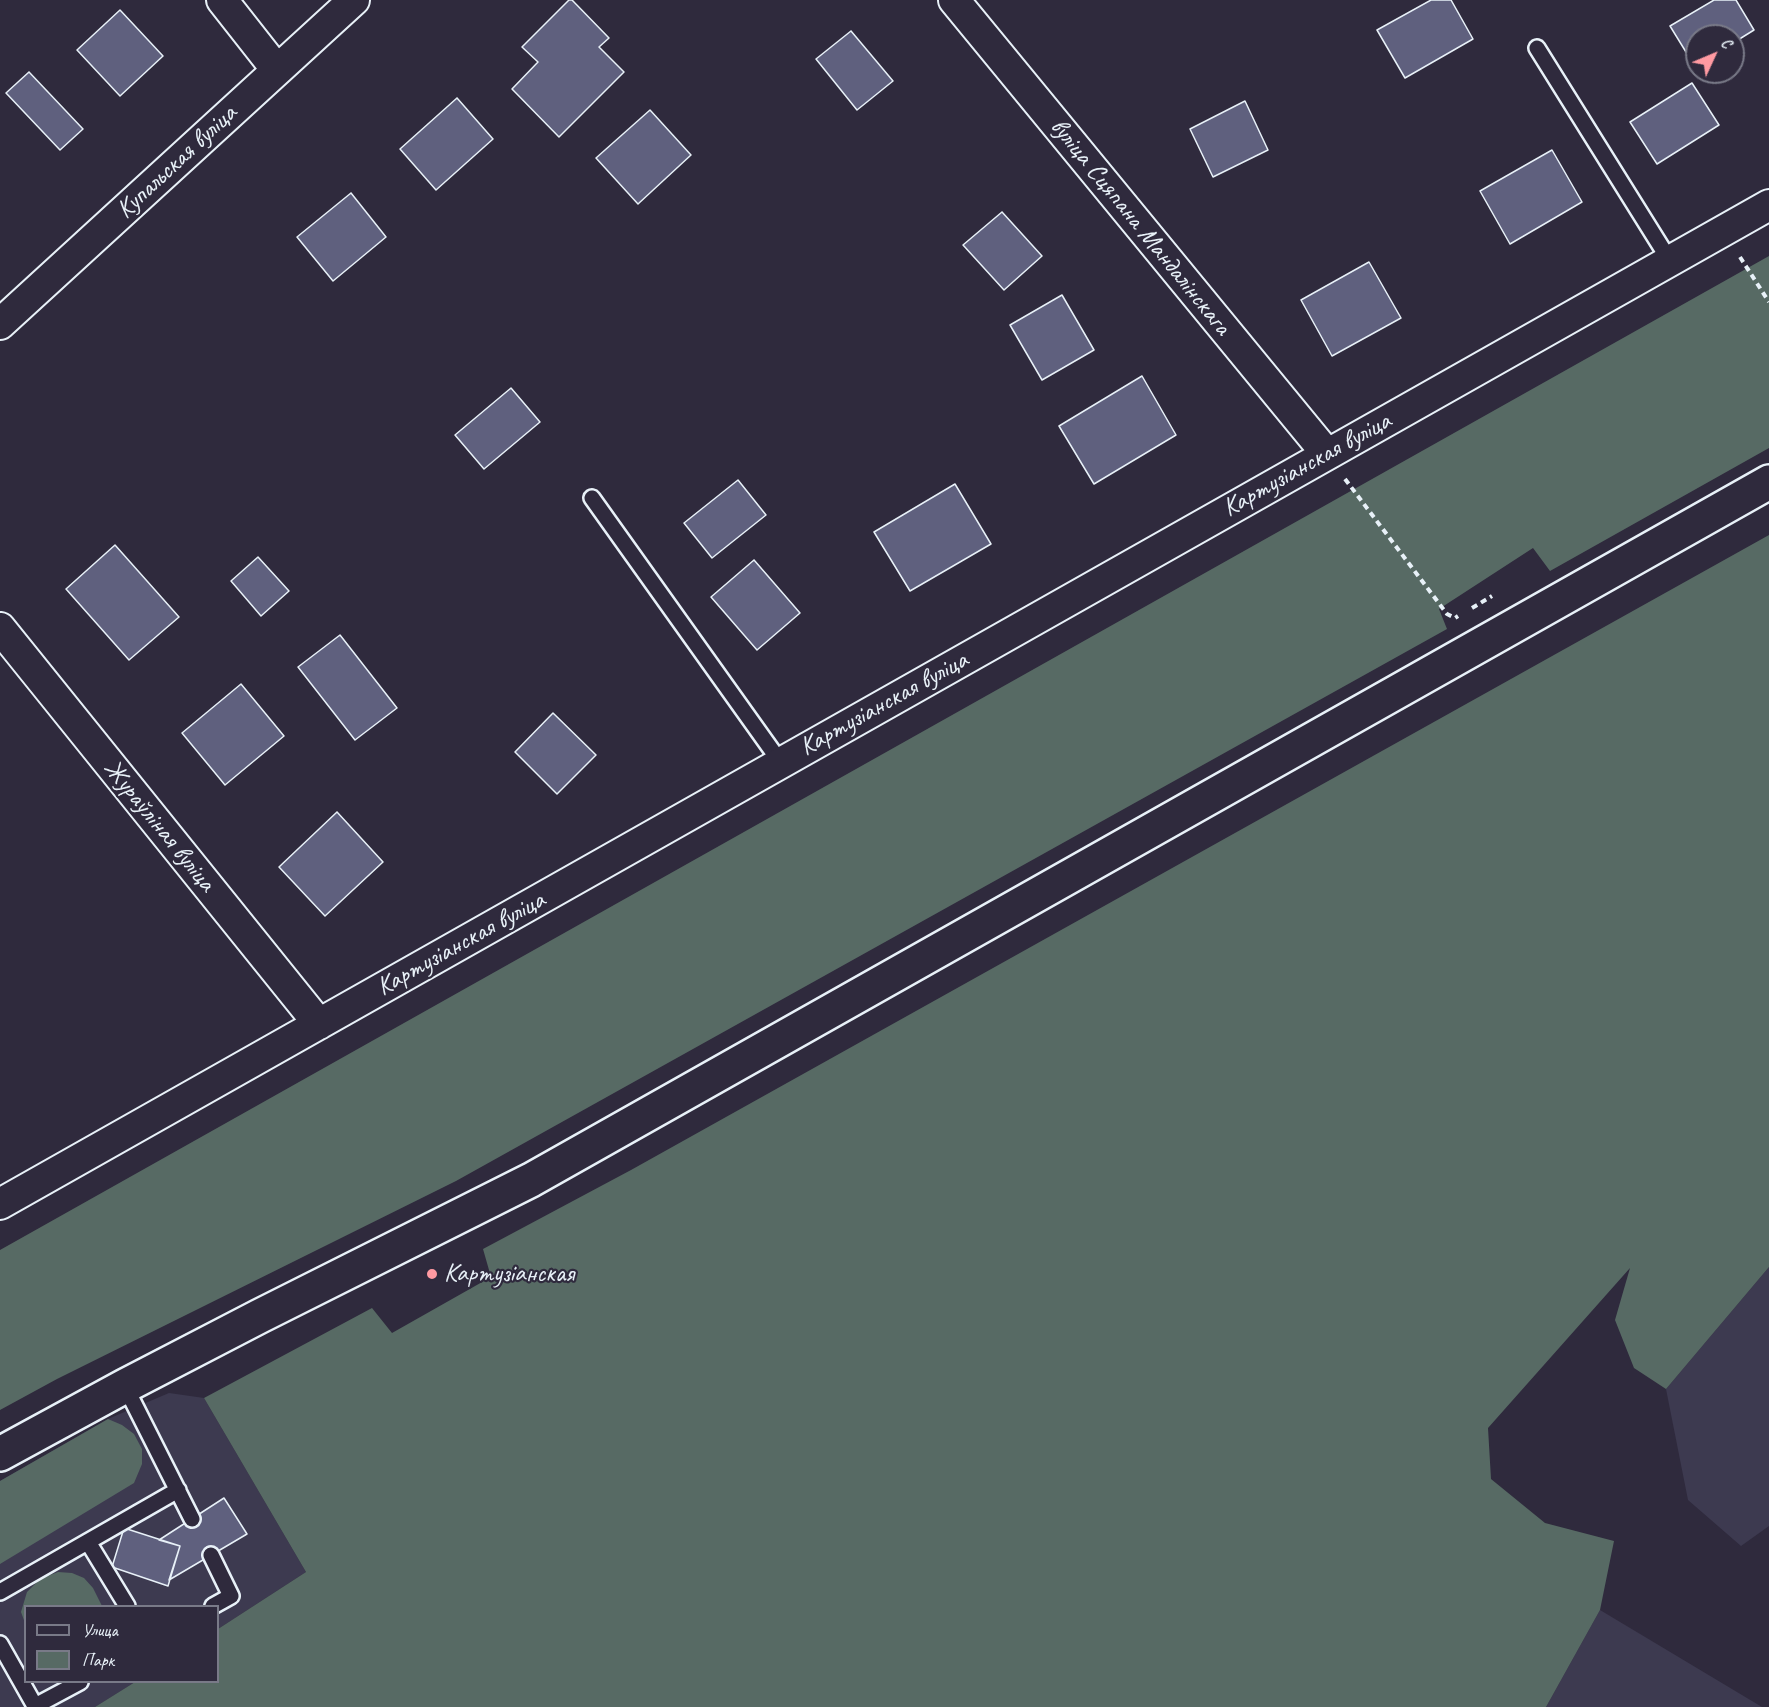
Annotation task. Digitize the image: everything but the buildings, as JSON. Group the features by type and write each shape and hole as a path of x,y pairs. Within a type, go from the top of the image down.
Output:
{"street":[{"path":"222,0 277,70"},
{"name":"Купальская вуліца","path":"0,324 354,0"},
{"name":"вуліца Сцяпана Мандалінскага","path":"954,0 1327,454"},
{"name":"Картузіанская вуліца","path":"0,1204 1769,206"},
{"path":"0,1454 125,1386 531,1180 1769,482"},
{"name":"Жураўліная вуліца","path":"0,628 319,1024"}],"lane":[{"path":"1537,48 1670,261"},
{"path":"592,498 782,763"},
{"path":"125,1386 192,1519"},
{"path":"0,1592 177,1490"},
{"path":"88,1542 126,1605"},
{"path":"211,1555 231,1596 215,1605"},
{"path":"0,1644 35,1706 78,1683"}],"path":[{"path":"1724,231 1769,302"},
{"path":"1327,454 1447,614 1455,618"}],"shaded area":[{"path":"1769,1267 1769,1526 1741,1546 1688,1500 1666,1389"},
{"path":"169,1393 204,1398 306,1572 219,1628 219,1605 24,1605 24,1683 133,1683 95,1707 0,1707 0,1481 108,1419"},
{"path":"1600,1610 1762,1707 1546,1707"}],"green space":[{"path":"1769,256 1769,448 1550,571 1533,548 1439,609 1447,629 456,1181 57,1379 0,1410 0,1250"},
{"path":"1769,535 1769,1267 1666,1389 1634,1368 1615,1320 1630,1268 1488,1428 1491,1479 1545,1523 1614,1541 1600,1610 1546,1707 95,1707 133,1683 219,1683 219,1628 306,1572 204,1398 372,1308 392,1333 491,1277 483,1249 631,1170"},
{"path":"108,1419 134,1434 142,1449 142,1464 134,1483 0,1564 0,1481"},
{"path":"58,1572 72,1573 84,1578 93,1588 102,1605 24,1605 24,1620 21,1612 27,1592 40,1579"}],"place":[{"name":"Картузіанская","path":"432,1274"}]}
